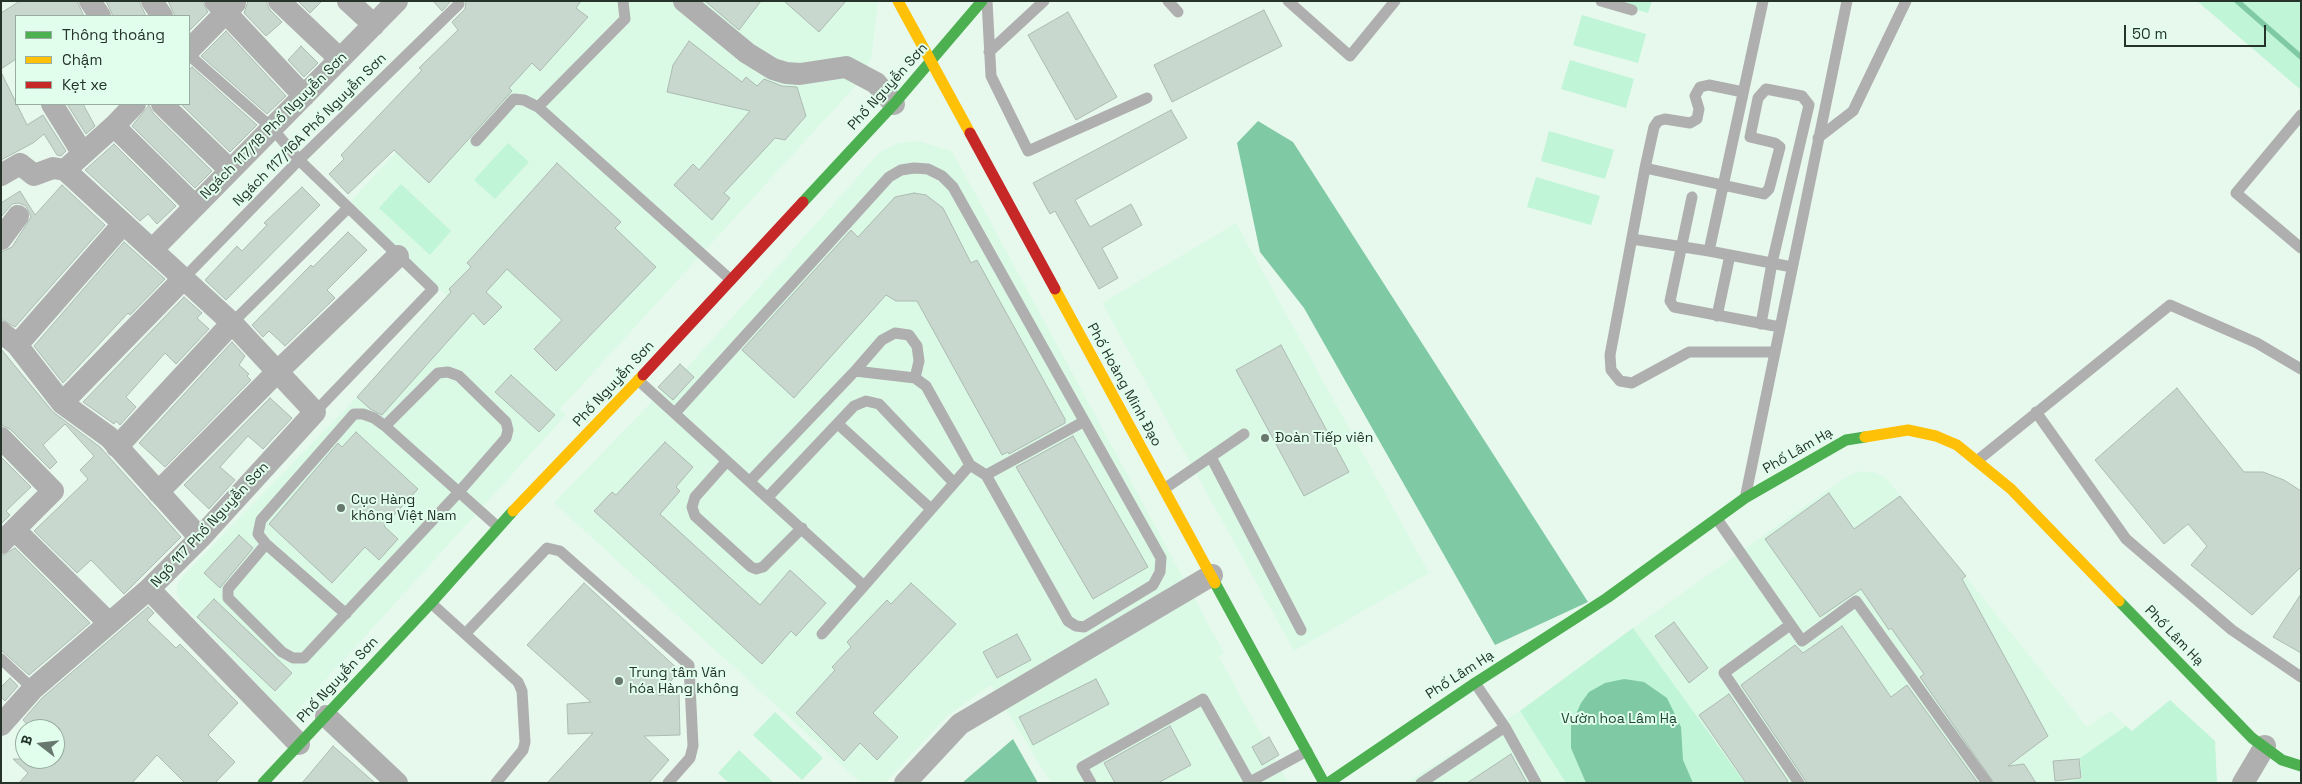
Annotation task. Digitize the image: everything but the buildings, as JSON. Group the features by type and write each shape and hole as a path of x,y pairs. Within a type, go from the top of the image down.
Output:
{"street":[{"path":"90,1 99,15"},
{"path":"152,1 161,15"},
{"path":"279,1 340,59"},
{"path":"348,1 374,25"},
{"name":"Ngách 117/18 Phố Nguyễn Sơn","path":"152,250 397,1"},
{"path":"684,1 747,53 773,69 786,73 800,74 846,68 876,83 894,104"},
{"name":"Phố Hoàng Minh Đạo","path":"898,1 1326,783"},
{"name":"Phố Nguyễn Sơn","path":"263,783 431,603 498,527 638,380 894,104 982,1"},
{"path":"190,49 226,5 304,96"},
{"path":"53,105 83,154"},
{"path":"65,170 114,126 134,105"},
{"path":"163,105 230,170"},
{"path":"114,126 195,206"},
{"path":"1,175 20,164 34,175 53,168 65,170 232,323 315,412"},
{"path":"1,239 18,216"},
{"path":"122,224 9,339 62,403 108,437 200,538"},
{"path":"158,492 277,372 398,256"},
{"path":"62,403 183,279"},
{"path":"117,447 232,323"},
{"name":"Ngõ 117 Phố Nguyễn Sơn","path":"299,744 149,588 200,538 315,412"},
{"name":"Phố Lâm Hạ","path":"1326,783 1475,683 1607,598 1745,498 1846,440 1908,430 1936,436 1957,445 1978,460 2011,489 2252,738 2282,760 2301,766"},
{"path":"1,438 54,492 8,536 109,623"},
{"path":"904,783 960,724 1212,575"},
{"path":"1,726 33,689 149,588"},
{"path":"326,716 397,783"},
{"path":"2244,783 2265,746"}],"lane":[{"path":"538,107 625,19 623,1"},
{"path":"987,1 991,76 1028,151 1146,98"},
{"path":"989,52 1044,1"},
{"path":"1168,1 1178,12"},
{"path":"1288,1 1350,56 1395,1"},
{"path":"1601,1 1632,10"},
{"path":"1710,251 1763,1"},
{"path":"1745,498 1847,1"},
{"path":"1818,138 1853,111 1906,1"},
{"name":"Ngách 117/16A Phố Nguyễn Sơn","path":"183,279 299,160 458,4"},
{"path":"190,56 272,128 299,160 433,289 315,412"},
{"path":"1743,92 1710,85 1700,87 1695,96 1699,109 1697,119 1690,123 1665,119 1658,121 1654,127 1610,355 1611,370 1620,381 1632,383 1689,352 1775,352"},
{"path":"1645,168 1764,194 1769,189 1780,147 1775,143 1750,137 1761,93 1766,89 1802,96 1807,100 1809,105 1772,263 1761,324"},
{"path":"476,140 514,99 524,100 538,107 731,280"},
{"path":"2301,115 2236,193 2301,248"},
{"path":"675,413 889,177 901,170 914,168 928,169 942,176 953,187 1083,422 1161,558 1162,565 1154,585 1084,627 1076,626 1068,621 986,474 970,465 926,386 915,378 855,371"},
{"path":"1692,197 1670,301 1674,307 1780,327"},
{"path":"232,323 348,208"},
{"path":"1632,239 1710,251 1792,267"},
{"path":"1717,316 1730,255"},
{"path":"1978,460 2170,305 2257,343 2301,369"},
{"path":"750,481 882,340 894,333 909,335 917,346 919,361 915,378"},
{"path":"266,544 228,589 228,598 282,652 293,658 304,658 458,493 506,438 508,430 506,422 460,376 448,372 438,373 385,426"},
{"path":"638,380 864,586"},
{"path":"768,497 854,406 866,401 879,404 954,484"},
{"path":"2036,412 2126,539 2232,630 2301,677"},
{"path":"346,614 266,544 258,534 261,520 354,414 364,414 385,426 498,527"},
{"path":"986,474 1083,422"},
{"path":"838,424 931,509"},
{"path":"1164,489 1244,434"},
{"path":"1211,457 1301,630"},
{"path":"727,461 695,498 692,507 695,516 751,567 756,569 763,567 802,528"},
{"path":"822,634 970,465"},
{"path":"1717,519 1802,641 1856,602 1987,783"},
{"path":"466,633 547,548 560,551 689,666 694,746 690,758 668,783"},
{"path":"431,603 518,682 522,691 523,750 496,783"},
{"path":"1790,625 1724,673 1799,783"},
{"path":"1,659 33,689"},
{"path":"1475,683 1505,727 1536,783"},
{"path":"1091,783 1082,766 1203,699 1249,783 1307,750"},
{"path":"1421,783 1505,727"}],"shaded area":[{"path":"524,1 878,2 871,59 860,81 560,409 566,415 290,719 181,603 177,594 177,585 182,577 357,397 447,296 349,203 488,52"},
{"path":"1258,121 1293,142 1588,602 1495,645 1304,308 1260,252 1237,143"},
{"path":"919,141 952,151 1224,653 1219,657 1288,783 1051,783 991,685 947,716 885,783 861,783 554,503 662,391 658,387 680,364 686,369 879,153 897,143"},
{"name":"Đoàn Tiếp viên","path":"1236,223 1429,573 1294,651 1102,303"},
{"path":"1862,471 1876,473 1886,478 2087,727 2110,711 2126,726 2081,758 2082,780 2061,783 1745,783 1633,628 1849,475"},
{"path":"1624,679 1644,682 1667,698 1681,727 1683,760 1693,783 1586,783 1571,748 1571,725 1581,703 1589,692 1605,683"},
{"path":"1520,711 1566,783 1405,783"},
{"path":"1013,739 1038,783 962,783"}],"green space":[{"path":"1609,1 1652,1 1648,13"},
{"path":"2197,1 2301,1 2301,90"},
{"path":"1582,15 1646,34 1638,63 1573,45"},
{"path":"1570,60 1634,79 1626,108 1561,89"},
{"path":"1549,131 1614,150 1605,179 1541,161"},
{"path":"508,143 529,162 495,199 474,180"},
{"path":"1536,177 1600,196 1591,225 1527,207"},
{"path":"401,184 451,231 430,255 379,208"},
{"name":"Vườn hoa Lâm Hạ","path":"1633,628 1745,783 1566,783 1520,711"},
{"path":"2170,700 2215,741 2217,783 2061,783 2082,779 2080,758 2126,726 2132,731"},
{"path":"775,712 823,758 802,780 753,735"},
{"path":"739,750 774,783 729,783 718,773"}],"waterway":[{"path":"2237,1 2301,57"}],"traffic: fast":[{"path":"803,202 894,104 982,1"},
{"path":"1328,783 1475,683 1607,598 1745,498 1846,440 1865,437"},
{"path":"263,783 431,603 513,511"},
{"path":"1215,583 1324,783"},
{"path":"2119,601 2252,738 2282,760 2301,766"}],"traffic: slow":[{"path":"898,1 970,133"},
{"path":"1055,289 1215,583"},
{"path":"513,511 643,375"},
{"path":"1865,437 1908,430 1936,436 1957,445 2011,489 2119,601"}],"traffic: jam":[{"path":"970,133 1055,289"},
{"path":"643,375 803,202"}],"place":[{"name":"Đoàn Tiếp viên","path":"1265,438"},
{"name":"Cục Hàng không Việt Nam","path":"341,508"},
{"name":"Trung tâm Văn hóa Hàng không","path":"619,681"}]}
